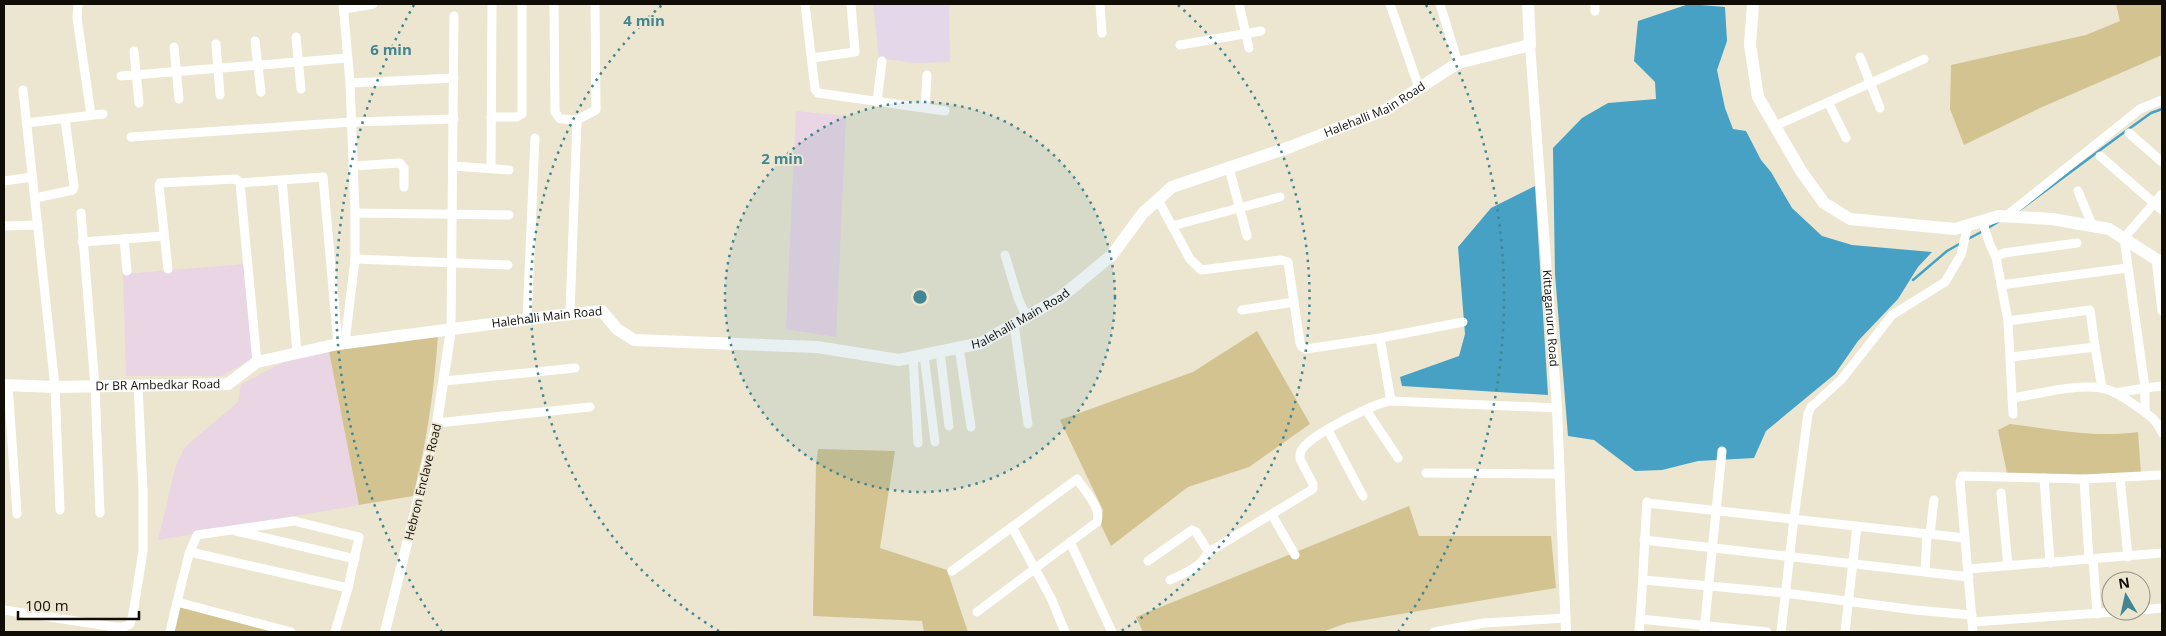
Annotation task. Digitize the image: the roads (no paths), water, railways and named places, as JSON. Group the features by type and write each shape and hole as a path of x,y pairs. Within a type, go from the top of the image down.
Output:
{"main road":[{"name":"Kittaganuru Road","path":"1528,4 1530,45"},
{"path":"1754,4 1750,45 1758,97 1801,172 1824,203 1850,219 1956,229 1999,216 2052,220 2109,229 2159,261"},
{"name":"Halehalli Main Road","path":"451,329 570,314 602,312 617,328 634,340 807,346 899,360 981,343 1061,297 1112,255 1143,213 1172,187 1290,147 1387,109 1458,63 1530,45"},
{"name":"Dr BR Ambedkar Road","path":"6,385 55,387 228,384 257,362 297,352 342,343 451,329"}],"street":[{"path":"78,4 77,18 91,115"},
{"path":"342,343 355,259 354,166 344,7 373,4"},
{"path":"491,168 492,4"},
{"path":"491,117 517,117 522,114 522,4"},
{"path":"554,4 555,112 560,119 577,120 596,110 595,4"},
{"path":"805,4 815,89 818,93 945,111"},
{"path":"812,58 855,52 851,4"},
{"path":"1100,4 1102,33"},
{"path":"1239,4 1249,48"},
{"path":"1390,4 1419,88"},
{"path":"1440,4 1458,63"},
{"path":"451,329 454,16"},
{"path":"1180,45 1261,31"},
{"path":"296,37 301,89"},
{"path":"256,41 261,92"},
{"path":"216,44 220,95"},
{"name":"Kittaganuru Road","path":"1530,45 1557,408 1566,632"},
{"path":"174,47 179,99"},
{"path":"134,51 139,103"},
{"path":"1860,57 1880,108"},
{"path":"121,76 348,58"},
{"path":"1775,126 1924,59"},
{"path":"878,102 882,61"},
{"path":"925,108 928,75"},
{"path":"350,83 454,78"},
{"path":"23,90 55,387 60,510"},
{"path":"2005,217 2140,110 2162,100"},
{"path":"1828,102 1846,138"},
{"path":"26,123 103,114"},
{"path":"35,198 73,190 65,119"},
{"path":"131,137 352,122 454,119"},
{"path":"570,314 577,120"},
{"path":"2129,133 2162,162"},
{"path":"527,319 535,138"},
{"path":"2100,156 2162,210"},
{"path":"354,166 400,163 404,168 404,187"},
{"path":"453,166 509,170"},
{"path":"1229,168 1247,236"},
{"path":"4,181 32,177"},
{"path":"240,183 324,177 342,343"},
{"path":"168,269 158,186 160,183 236,179 240,183 257,362"},
{"path":"282,180 297,352"},
{"path":"2078,191 2093,227"},
{"path":"2145,412 2145,388 2124,238 2162,194"},
{"path":"1172,226 1280,196"},
{"path":"1158,200 1190,260 1201,270 1285,260 1290,267 1300,343 1306,349 1380,338 1463,322"},
{"path":"355,213 509,215"},
{"path":"81,214 95,386 100,513"},
{"path":"1982,220 1996,257 2008,321 2013,414"},
{"path":"4,226 38,225"},
{"path":"1781,632 1794,518 1808,414 1811,407 1841,380 1892,315 1945,282 1961,255 1968,225"},
{"path":"82,242 164,236"},
{"path":"124,239 127,271"},
{"path":"1996,257 2004,253 2077,243"},
{"path":"1004,255 1026,316"},
{"path":"355,259 508,265"},
{"path":"2159,261 2162,311"},
{"path":"2002,285 2127,268"},
{"path":"1242,310 1294,302"},
{"path":"2008,321 2090,310 2102,388"},
{"path":"1014,324 1028,424"},
{"name":"Hebron Enclave Road","path":"385,632 438,423 451,329"},
{"path":"1380,338 1391,402"},
{"path":"959,347 971,428"},
{"path":"2011,357 2095,347"},
{"path":"940,352 949,426"},
{"path":"918,356 935,442"},
{"path":"918,356 918,443"},
{"path":"444,382 575,368"},
{"path":"6,385 17,514"},
{"path":"4,610 114,627 124,627 130,624 143,551 143,490 138,385"},
{"path":"2115,394 2162,386"},
{"path":"2012,398 2076,389 2102,388 2145,412 2159,424 2162,439"},
{"path":"1170,580 1200,563 1206,557 1208,551 1272,515 1313,489 1313,484 1300,454 1304,446 1328,430 1376,405 1391,402 1557,408"},
{"path":"438,423 590,407"},
{"path":"1366,410 1398,458"},
{"path":"1328,430 1364,496"},
{"path":"1705,629 1718,510 1722,451"},
{"path":"1426,473 1560,474"},
{"path":"1973,632 1960,482 1962,476 2084,479 2162,475"},
{"path":"2044,478 2050,562"},
{"path":"2120,478 2128,557"},
{"path":"952,571 1077,479 1097,510 1099,517 1097,522 1034,567 977,612"},
{"path":"2084,479 2090,560 2097,614"},
{"path":"2001,493 2008,566"},
{"path":"1925,572 1934,500"},
{"path":"1639,632 1644,580 1644,540 1647,502 1965,538"},
{"path":"1272,515 1295,555"},
{"path":"170,632 190,552 197,535 294,521 359,537 348,588 335,632"},
{"path":"1845,632 1857,526"},
{"path":"1012,527 1051,598 1063,632"},
{"path":"231,530 355,559"},
{"path":"1148,562 1192,530 1196,532 1208,551"},
{"path":"1644,540 1925,572 1969,573 2008,566 2162,553"},
{"path":"1070,542 1112,632"},
{"path":"190,552 348,588"},
{"path":"1644,580 1785,593 1972,619 2101,614"},
{"path":"178,602 291,632"},
{"path":"1434,632 1484,623 1566,618"},
{"path":"1640,619 1705,629 1768,632"}],"water":[{"path":"1689,4 1725,7 1727,41 1717,70 1725,108 1733,129 1746,131 1761,160 1771,172 1792,208 1822,236 1852,245 1932,252 1918,267 1898,299 1858,341 1835,374 1766,431 1754,458 1698,461 1662,470 1635,471 1594,440 1568,436 1555,274 1553,148 1582,118 1608,103 1656,99 1655,82 1634,61 1638,21"},
{"path":"1535,186 1548,395 1402,386 1400,377 1459,356 1465,334 1458,247 1491,208"}],"waterway":[{"path":"2018,211 2151,113 2162,109"},
{"path":"1988,228 1998,222"},
{"path":"1968,239 1983,231"},
{"path":"1913,280 1947,251 1961,243"}]}
